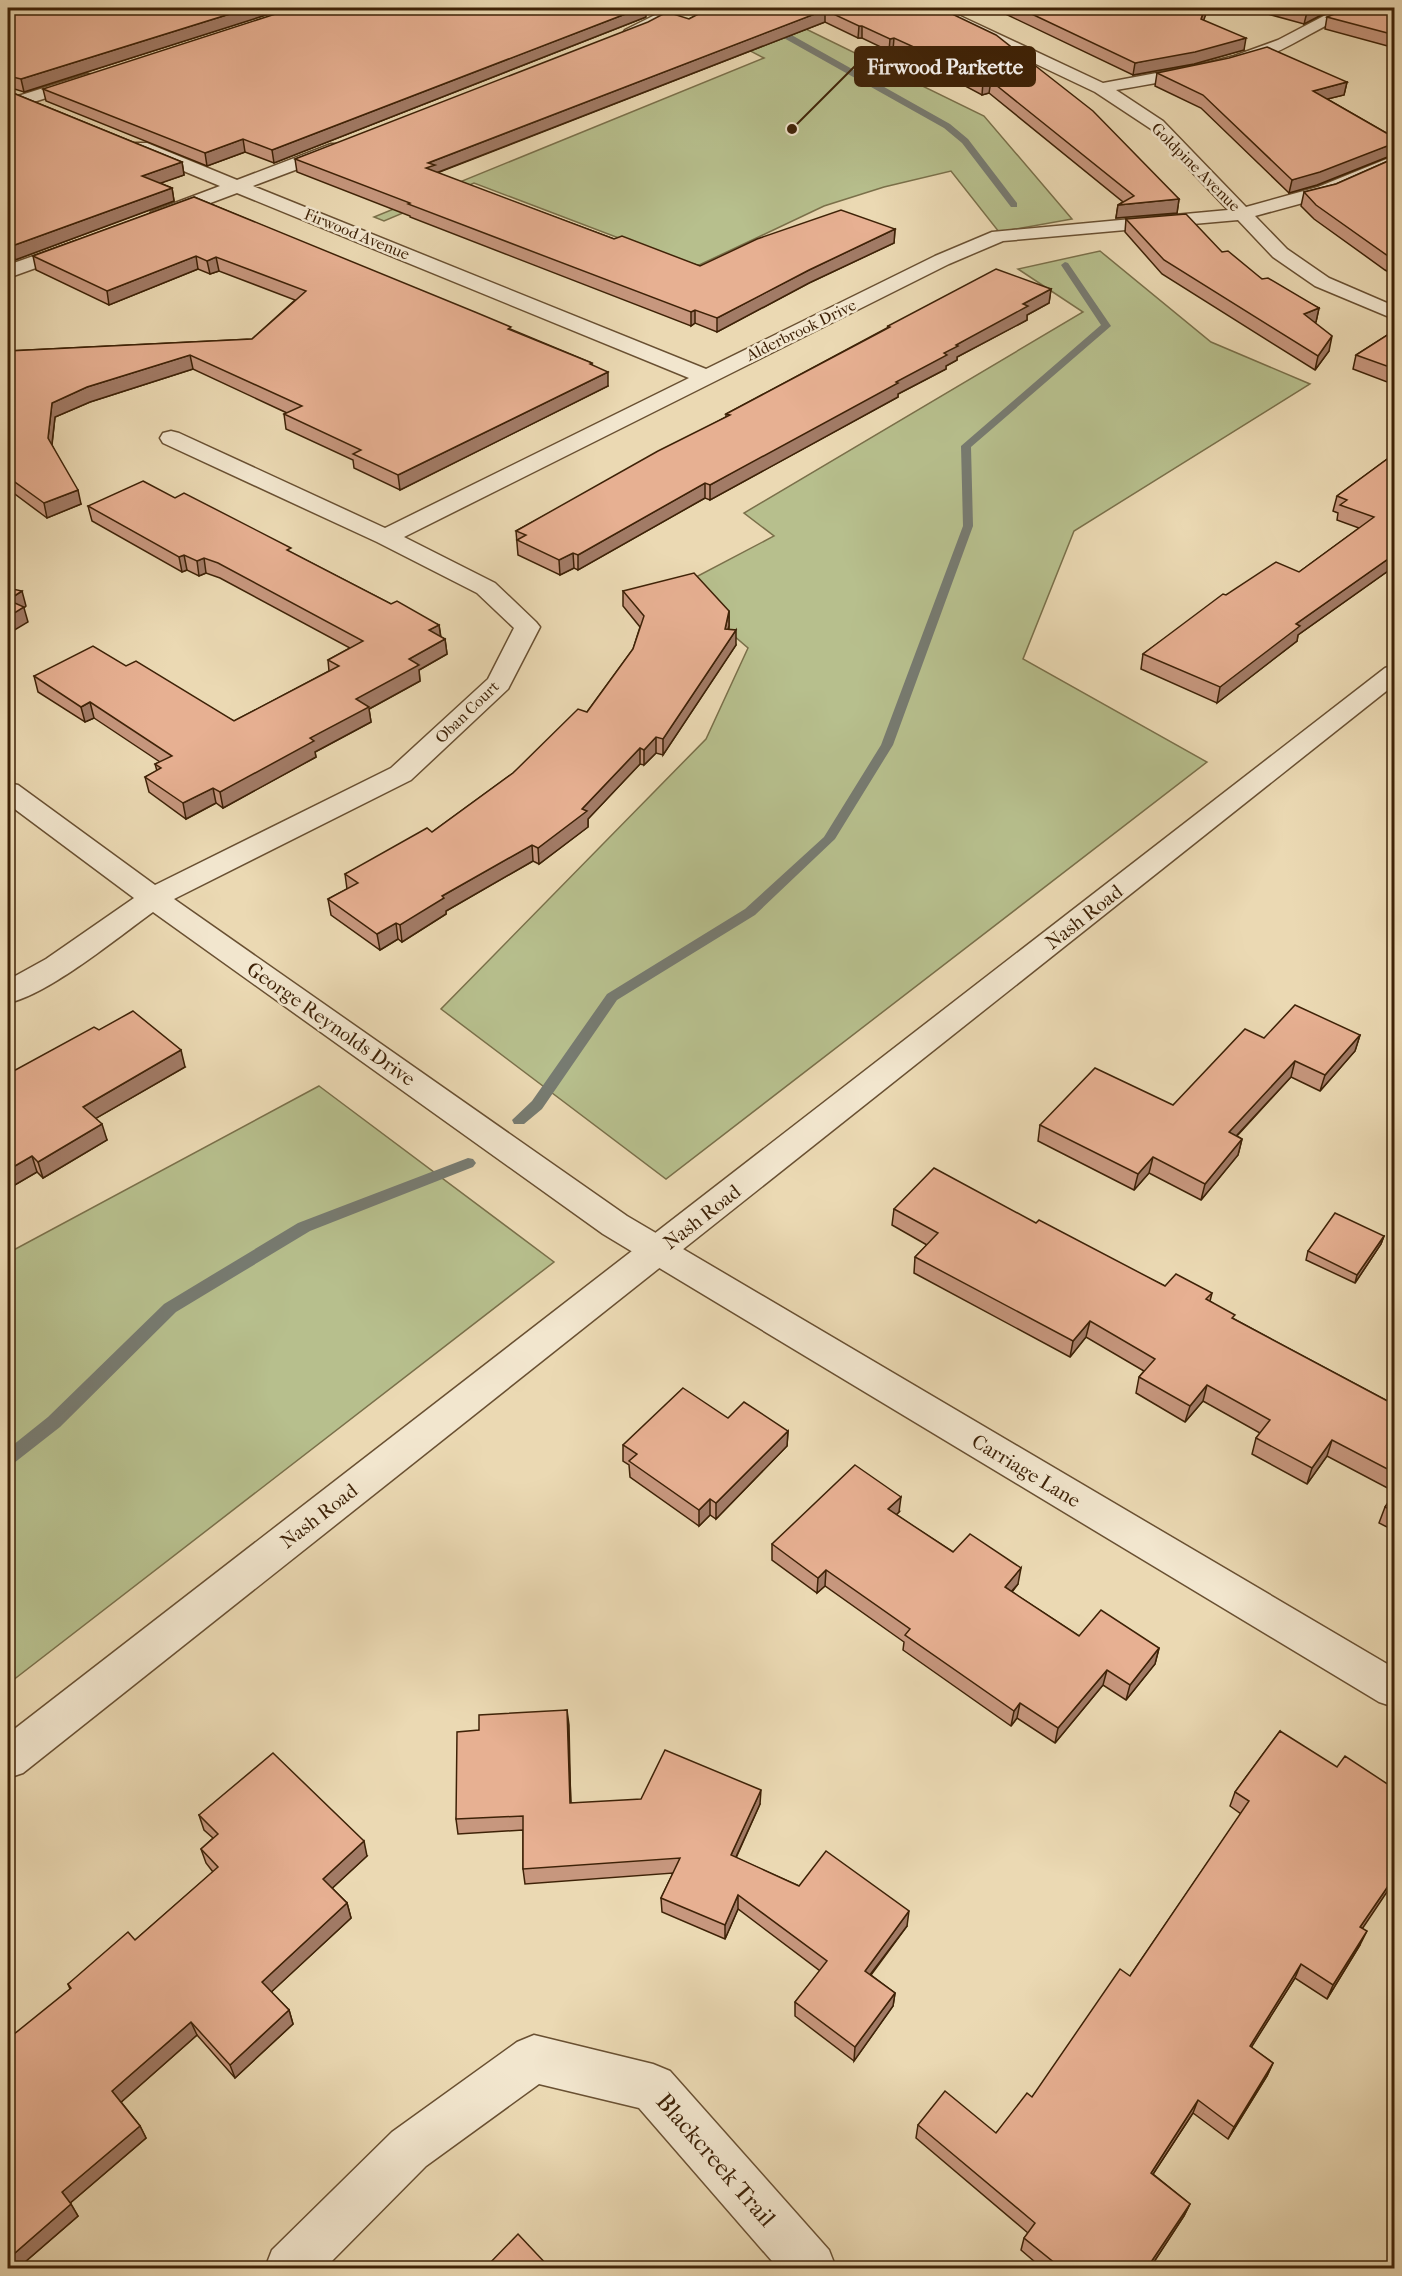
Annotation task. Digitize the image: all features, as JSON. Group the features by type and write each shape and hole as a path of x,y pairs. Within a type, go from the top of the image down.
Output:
{"street":[{"path":"620,38 680,8"},
{"name":"Goldpine Avenue","path":"921,8 954,19 1101,88 1157,125 1280,253 1322,282 1395,313"},
{"path":"1101,88 1200,70 1284,43 1339,11 1354,8"},
{"path":"954,19 973,11"},
{"path":"16,97 103,74"},
{"path":"16,97 45,109"},
{"name":"Firwood Avenue","path":"120,139 706,377"},
{"path":"140,223 348,144"},
{"name":"Alderbrook Drive","path":"385,537 942,260 999,236 1243,214 1325,191 1395,161"},
{"path":"8,272 96,240"},
{"name":"Oban Court","path":"153,898 401,774 499,683 527,627 486,588 385,537 171,438"},
{"name":"Nash Road","path":"8,1759 1395,674"},
{"name":"George Reynolds Drive","path":"8,791 153,898 598,1214 658,1252"},
{"path":"8,993 57,966 153,898"},
{"name":"Carriage Lane","path":"658,1252 1395,1689"},
{"name":"Blackcreek Trail","path":"290,2268 410,2149 534,2059 653,2088 811,2268"}],"green space":[{"path":"763,8 984,116 1072,219 999,232 951,171 884,187 824,206 695,267 474,183 384,221 374,217 764,58 695,22"},
{"path":"1100,251 1211,342 1310,384 1074,531 1023,659 1207,762 666,1179 441,1009 706,739 748,648 677,587 774,536 744,513 1083,312 1018,269"},
{"path":"319,1086 554,1262 8,1684 8,1253"}],"building":[{"path":"8,8 249,8 21,79 8,76"},
{"path":"294,8 641,8 272,150 243,139 205,153 43,89"},
{"path":"710,8 934,8 948,12 996,35 1093,111 1179,199 1118,205 1134,196 991,81 983,82 927,53 825,10 428,163 435,165 426,168 614,239 622,236 700,266 757,239 841,210 895,229 717,318 695,310 691,312 295,159 648,22 667,12 689,19"},
{"path":"1019,8 1205,8 1201,19 1246,38 1195,52 1135,63"},
{"path":"1291,8 1315,8 1307,12"},
{"path":"1349,8 1395,8 1395,35 1327,17"},
{"path":"1267,47 1347,82 1313,91 1395,138 1395,143 1320,172 1292,180 1203,95 1157,73 1229,58"},
{"path":"8,91 182,162 142,176 172,188 12,246 8,244"},
{"path":"1395,158 1395,261 1316,205 1304,192 1336,184"},
{"path":"194,197 511,327 508,329 592,363 590,364 608,372 398,475 353,454 361,450 284,414 302,406 190,355 87,387 52,403 48,438 78,490 44,503 8,477 8,351 252,339 306,291 216,257 207,261 196,256 107,291 33,256"},
{"path":"1186,214 1222,252 1228,251 1262,279 1268,278 1319,308 1304,314 1332,336 1318,356 1164,260 1126,219"},
{"path":"996,269 1051,289 1023,304 1028,306 956,345 958,346 944,353 947,355 896,382 898,383 710,485 705,483 578,555 573,553 559,560 517,540 526,535 516,531 658,451 730,415 726,414"},
{"path":"1395,330 1395,369 1356,355"},
{"path":"1390,457 1395,459 1395,554 1296,624 1300,626 1220,687 1143,654 1223,594 1226,595 1276,562 1299,572 1374,517 1340,505 1347,500 1337,496"},
{"path":"143,481 175,498 184,493 291,548 287,550 391,604 397,601 439,625 429,630 445,639 409,659 419,665 356,699 369,707 310,738 314,741 220,792 213,788 183,803 145,777 161,768 155,764 172,756 90,702 81,707 34,676 93,646 126,666 136,661 234,721 339,666 328,660 363,641 218,563 204,558 197,561 184,555 179,557 88,506"},
{"path":"694,573 729,611 725,629 736,630 663,739 656,737 644,750 640,748 582,809 587,811 538,848 532,845 442,896 444,898 400,925 396,923 377,934 328,899 358,883 345,874 427,828 432,832 513,773 578,709 587,712 633,649 644,616 623,591"},
{"path":"8,588 22,591 8,600"},
{"path":"8,600 24,607 8,617"},
{"path":"1295,1005 1360,1035 1325,1075 1295,1061 1229,1132 1242,1139 1205,1184 1153,1157 1138,1174 1040,1125 1095,1068 1173,1105 1245,1029 1264,1038"},
{"path":"133,1011 181,1050 83,1107 102,1124 38,1162 32,1156 8,1170 8,1074 94,1027 99,1030"},
{"path":"934,1168 1036,1223 1039,1220 1165,1286 1176,1274 1212,1293 1206,1299 1235,1315 1232,1318 1395,1405 1395,1473 1332,1440 1312,1468 1256,1438 1270,1420 1207,1385 1190,1406 1139,1377 1155,1359 1090,1321 1073,1341 915,1257 938,1233 894,1209"},
{"path":"1335,1213 1384,1236 1357,1275 1308,1251"},
{"path":"683,1388 728,1418 744,1402 788,1431 716,1503 710,1499 699,1510 629,1461 637,1454 623,1445"},
{"path":"855,1465 901,1497 888,1509 953,1552 970,1534 1021,1568 1005,1587 1079,1636 1101,1610 1159,1648 1130,1685 1107,1670 1058,1728 1020,1703 1014,1711 905,1635 910,1629 826,1570 818,1578 772,1544"},
{"path":"1395,1493 1395,1512 1385,1507"},
{"path":"567,1710 570,1803 641,1799 665,1750 761,1790 731,1855 799,1886 826,1851 909,1911 865,1971 895,1993 855,2047 795,2002 827,1961 738,1895 725,1925 661,1898 680,1858 523,1869 523,1816 456,1819 457,1732 479,1730 479,1715"},
{"path":"1280,1731 1337,1767 1345,1756 1395,1789 1395,1876 1360,1927 1367,1931 1333,1985 1301,1964 1250,2046 1273,2063 1234,2127 1198,2100 1151,2173 1190,2204 1147,2268 1061,2268 1024,2238 1035,2223 918,2125 945,2091 996,2133 1027,2093 1032,2097 1120,1969 1130,1976 1249,1801 1235,1792"},
{"path":"273,1753 364,1841 323,1879 347,1903 262,1982 289,2010 230,2065 191,2022 112,2091 140,2126 62,2192 71,2204 8,2259 8,2039 71,1988 68,1984 128,1932 135,1940 218,1867 201,1849 218,1834 199,1815"},
{"path":"518,2234 550,2268 485,2268"}],"waterway":[{"path":"769,26 947,126 965,141 1014,205"},
{"path":"519,1120 537,1105 612,997 750,912 829,839 887,745 968,526 966,446 1106,326 1065,265"},
{"path":"8,1458 54,1422 170,1308 304,1227 468,1163"}],"place":[{"name":"Firwood Parkette","path":"792,129"}]}
